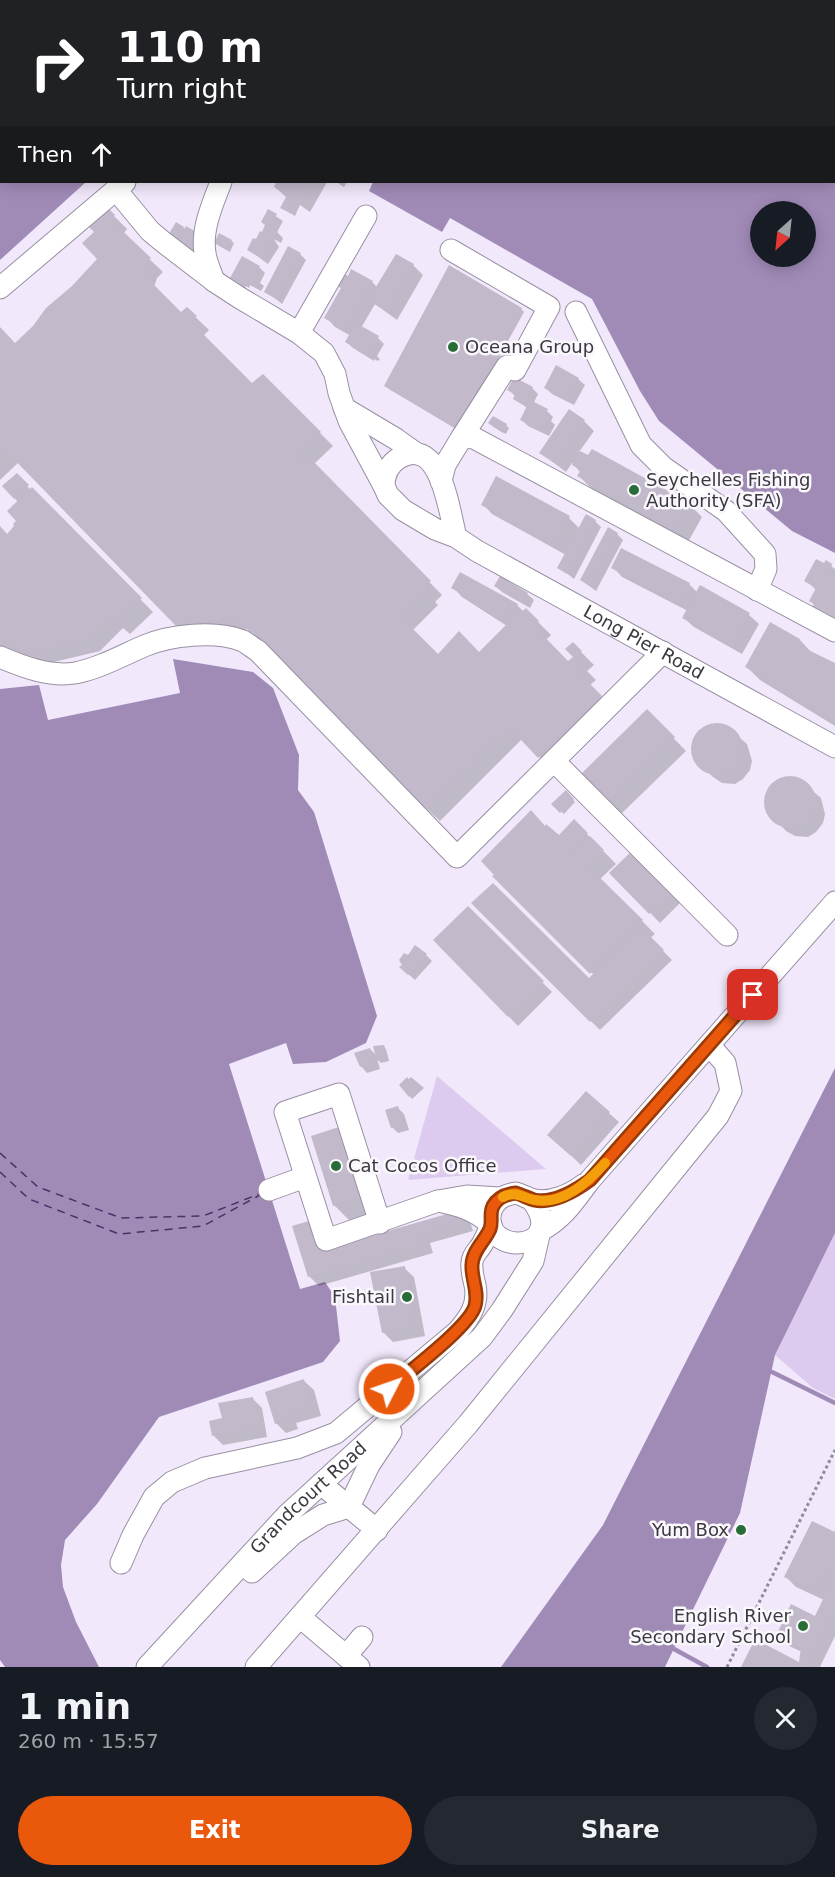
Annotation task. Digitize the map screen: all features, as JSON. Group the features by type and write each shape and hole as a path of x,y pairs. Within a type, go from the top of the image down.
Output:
{"street":[{"path":"214,281 205,253 205,241 207,225 221,183"},
{"path":"0,288 121,186"},
{"name":"Long Pier Road","path":"121,186 150,231 214,281 299,333 324,353 331,363 344,408 357,438 388,495 404,510 835,747"},
{"path":"299,333 366,216"},
{"path":"441,481 445,465 462,437 507,366 515,370 549,307 451,250"},
{"path":"576,312 641,446 663,467 726,512 765,554 766,569 757,590"},
{"path":"344,408 432,463 441,481 456,537"},
{"path":"462,437 474,438 488,444 835,631"},
{"path":"384,486 387,470 396,460 407,454 417,454"},
{"path":"0,657 17,665 42,672 73,673 102,666 169,637 220,636 242,641 258,651 457,856 663,652"},
{"path":"554,760 727,935"},
{"path":"438,1201 458,1205 474,1212 500,1235 515,1244 526,1243 540,1231 555,1223 590,1180 835,902"},
{"path":"256,1667 468,1424 718,1116 731,1091 725,1063 710,1045"},
{"path":"380,1223 339,1094 285,1112 326,1240 380,1223 414,1208 438,1201 467,1196 500,1198 516,1193 532,1200 541,1200 565,1195 590,1180"},
{"path":"269,1190 305,1177"},
{"path":"500,1198 493,1206 490,1215 513,1260 512,1284 502,1310"},
{"path":"502,1310 532,1261 541,1222 540,1212 532,1200"},
{"path":"122,1563 133,1535 154,1497 172,1482 205,1468 297,1448 336,1433 458,1331 474,1309 476,1289 471,1268 476,1251 500,1235"},
{"name":"Grandcourt Road","path":"147,1667 286,1515 482,1337 502,1310"},
{"path":"216,1594 243,1580 293,1534 323,1515 349,1507 369,1465 412,1402"},
{"path":"321,1484 377,1530"},
{"path":"300,1617 353,1661 362,1636"}],"path":[{"path":"727,1667 835,1450"}],"shaded area":[{"path":"0,183 85,183 0,260"},
{"path":"373,183 835,183 835,553 792,531 659,421 640,391 592,299 450,218 442,232 369,191"},
{"path":"173,659 253,672 273,688 299,755 298,790 314,812 377,1016 366,1043 326,1062 293,1064 286,1043 229,1064 300,1289 325,1282 335,1297 340,1341 323,1362 159,1417 97,1504 65,1540 61,1565 63,1587 76,1622 99,1667 5,1667 0,1660 0,689 39,685 48,720 180,693"},
{"path":"835,1068 835,1233 775,1355 740,1513 665,1667 501,1667 603,1525"},
{"path":"437,1076 546,1169 408,1180"},
{"path":"835,1233 835,1399 813,1388 775,1355"}],"building":[{"path":"276,183 311,183 300,204 274,187"},
{"path":"286,197 297,203 292,214 280,208"},
{"path":"107,207 115,215 111,220 151,258 145,264 142,273 181,312 187,307 197,316 191,322 252,383 263,374 321,432 294,457 301,463 309,457 431,581 423,588 427,592 401,617 438,654 459,631 479,652 519,612 526,608 539,621 534,626 568,661 573,657 565,649 573,642 582,651 576,657 584,666 578,672 602,696 538,758 509,727 426,809 235,617 176,626 5,450 0,455 0,327 15,343 33,326 46,308 72,286 97,259 82,243 94,232 87,225"},
{"path":"268,209 277,214 271,227 278,231 274,238 271,237 274,240 261,258 247,250 253,238 256,239 260,231 262,232 265,225 261,222"},
{"path":"176,222 184,227 175,242 167,237"},
{"path":"186,226 198,233 189,250 177,243"},
{"path":"219,233 232,240 227,250 214,243"},
{"path":"288,246 301,253 276,299 264,292"},
{"path":"396,254 414,264 387,312 368,300"},
{"path":"242,256 260,266 254,277 258,279 255,286 244,280 243,283 240,281 239,283 230,278"},
{"name":"Oceana Group","path":"449,265 522,308 456,429 384,386"},
{"path":"351,269 373,281 345,330 324,318 341,288 336,285 343,273 348,276"},
{"path":"356,323 379,336 372,350 375,351 372,356 368,354 368,356 345,342"},
{"path":"556,365 579,378 567,400 544,388"},
{"path":"514,377 533,387 523,405 513,399 515,394 507,390"},
{"path":"530,400 548,409 545,415 550,418 542,431 520,420"},
{"path":"569,409 585,420 556,464 539,453"},
{"path":"493,416 507,424 503,433 488,423"},
{"name":"Seychelles Fishing Authority (SFA)","path":"592,449 690,503 674,530 577,476 581,470 572,465 580,451 588,455"},
{"path":"17,473 29,485 14,499 2,486"},
{"path":"496,476 570,516 555,545 481,505"},
{"path":"32,487 142,598 116,623 109,616 87,639 19,655 15,639 0,642 0,526 7,534 14,526 16,521 7,511"},
{"path":"586,514 596,520 567,574 557,568"},
{"path":"608,527 618,533 590,586 580,580"},
{"path":"621,548 690,583 680,604 611,568"},
{"path":"816,559 824,563 826,560 832,564 830,575 835,577 835,625 810,611 814,604 809,601 816,588 804,581"},
{"path":"460,572 518,604 513,612 505,608 500,619 478,607 480,604 451,588"},
{"path":"500,576 528,593 523,603 494,586"},
{"path":"700,585 750,613 732,645 682,618"},
{"path":"770,622 800,639 798,645 835,663 835,721 774,687 776,684 745,667"},
{"path":"647,709 675,737 606,804 580,775"},
{"path":"717,723 727,725 735,731 741,739 743,749 741,759 735,767 727,773 717,775 707,773 699,767 693,759 691,749 693,739 699,731 707,725"},
{"path":"790,776 800,778 808,784 814,792 816,802 814,812 808,820 800,826 790,828 780,826 772,820 766,812 764,802 766,792 772,784 780,778"},
{"path":"566,790 574,799 560,813 551,804"},
{"path":"531,810 545,826 546,824 559,835 574,819 588,833 572,849 575,852 590,836 604,850 588,866 643,920 590,974 492,876 494,875 481,861"},
{"path":"632,851 671,893 649,914 609,873"},
{"path":"493,883 589,978 642,928 664,950 590,1022 471,903"},
{"path":"468,906 544,981 508,1017 433,940"},
{"path":"415,945 427,954 408,975 399,967 402,965 399,960 404,953 408,955"},
{"path":"384,1045 388,1059 377,1061 373,1046"},
{"path":"370,1048 375,1063 360,1067 354,1053"},
{"path":"407,1077 418,1089 409,1097 399,1085"},
{"path":"586,1091 610,1112 571,1156 547,1135"},
{"path":"398,1106 404,1124 391,1128 385,1110"},
{"name":"Cat Cocos Office","path":"339,1127 361,1197 333,1206 311,1136"},
{"path":"461,1210 465,1221 421,1234 424,1244 308,1277 292,1226 312,1220 321,1250"},
{"path":"405,1266 416,1326 382,1333 370,1272"},
{"path":"304,1379 312,1407 287,1414 289,1420 275,1424 265,1392"},
{"path":"253,1397 258,1427 212,1436 209,1421 222,1418 218,1403"},
{"name":"English River Secondary School","path":"812,1521 835,1532 835,1574 826,1570 816,1592 784,1577"},
{"name":"English River Secondary School","path":"835,1574 835,1607 806,1667 741,1667 755,1639 799,1662 801,1648 776,1636 791,1604 815,1616"}],"waterway":[{"path":"772,1372 835,1403"},
{"path":"674,1649 707,1667"}],"ferry route":[{"path":"0,1153 38,1187 121,1218 203,1216 259,1194"},
{"path":"0,1172 29,1199 119,1234 203,1226 260,1195"}],"slow traffic":[{"path":"503,1197 516,1193 532,1200 541,1200 565,1195 590,1180 605,1163"}],"place":[{"name":"Oceana Group","path":"453,347"},
{"name":"Seychelles Fishing Authority (SFA)","path":"634,490"},
{"name":"Cat Cocos Office","path":"336,1166"},
{"name":"Fishtail","path":"407,1297"},
{"name":"Yum Box","path":"741,1530"},
{"name":"English River Secondary School","path":"803,1626"}],"route":[{"path":"389,1389 458,1331 474,1309 476,1289 471,1268 472,1258 492,1225 490,1215 493,1206 500,1198 516,1193 532,1200 552,1199 576,1190 590,1180 753,995"}]}
